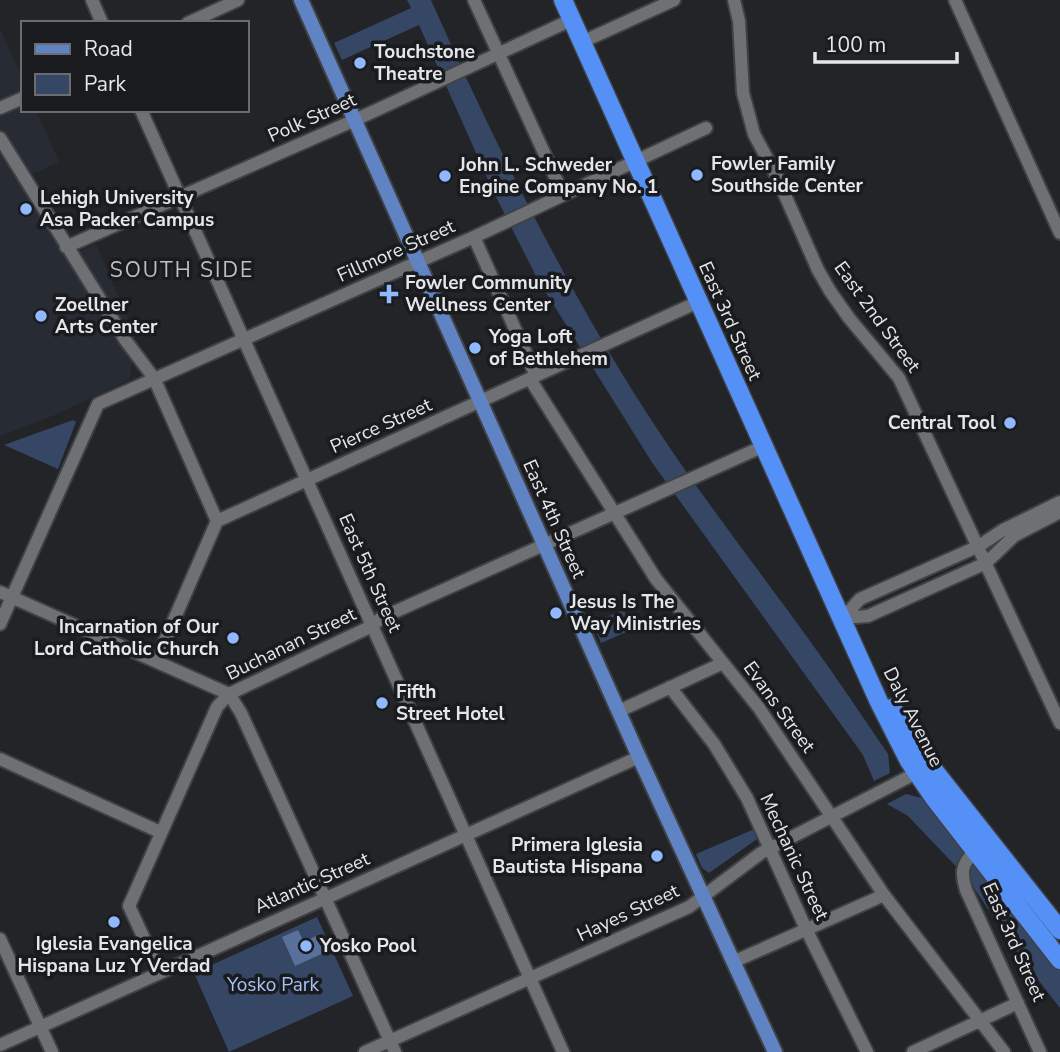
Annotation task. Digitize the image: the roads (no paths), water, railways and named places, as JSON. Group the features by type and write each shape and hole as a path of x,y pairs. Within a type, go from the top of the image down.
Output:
{"highway":[{"name":"East 3rd Street","path":"563,0 861,658"},
{"name":"Daly Avenue","path":"861,658 879,702 974,852 1060,960"},
{"name":"Daly Avenue","path":"923,769 1060,930"}],"main road":[{"name":"East 4th Street","path":"301,0 639,757 775,1052"}],"street":[{"path":"92,0 101,21"},
{"path":"192,21 238,0"},
{"path":"474,0 563,194"},
{"path":"582,42 655,4 674,0"},
{"name":"East 2nd Street","path":"734,0 741,39 743,93 754,134 830,291 899,378 1060,723"},
{"path":"955,0 1060,233"},
{"name":"Polk Street","path":"66,247 355,120 572,20"},
{"path":"0,108 21,99"},
{"name":"East 5th Street","path":"142,112 563,1052"},
{"name":"Fillmore Street","path":"6,595 98,404 474,237 706,128"},
{"path":"0,138 126,341 154,378 217,521 156,661"},
{"name":"Evans Street","path":"474,237 533,378 656,579 759,708 884,895 1004,1052"},
{"name":"Pierce Street","path":"217,521 698,302"},
{"name":"Buchanan Street","path":"160,973 129,906 217,707 229,694 372,626 382,618 764,446"},
{"path":"843,618 860,599 979,546 1003,530 1060,502"},
{"path":"843,618 868,616 986,564 1014,536 1060,512"},
{"path":"0,624 6,595 229,694 241,712 392,1046"},
{"path":"619,710 723,663"},
{"name":"Mechanic Street","path":"670,687 724,760 747,798 806,929 867,1052"},
{"name":"Atlantic Street","path":"0,1045 639,757"},
{"path":"0,760 160,832"},
{"name":"Hayes Street","path":"365,1052 392,1046 530,978 689,907 770,847 923,769"},
{"name":"East 3rd Street","path":"974,852 964,862 962,877 1040,1052"},
{"path":"733,962 884,895"},
{"path":"0,939 52,1052"},
{"path":"913,1052 1018,1003"}],"place":[{"name":"Touchstone Theatre","path":"360,63"},
{"name":"Fowler Family Southside Center","path":"697,175"},
{"name":"John L. Schweder Engine Company No. 1","path":"445,176"},
{"name":"Lehigh University Asa Packer Campus","path":"26,209"},
{"name":"Fowler Community Wellness Center","path":"389,294"},
{"name":"Zoellner Arts Center","path":"41,316"},
{"name":"Yoga Loft of Bethlehem","path":"475,348"},
{"name":"Central Tool","path":"1010,423"},
{"name":"Jesus Is The Way Ministries","path":"556,613"},
{"name":"Incarnation of Our Lord Catholic Church","path":"233,638"},
{"name":"Fifth Street Hotel","path":"382,703"},
{"name":"Primera Iglesia Bautista Hispana","path":"657,856"},
{"name":"Iglesia Evangelica Hispana Luz Y Verdad","path":"114,922"},
{"name":"Yosko Pool","path":"306,946"}],"district":[{"name":"SOUTH SIDE","path":"182,270"}],"park label":[{"name":"Yosko Park","path":"273,985"}]}
